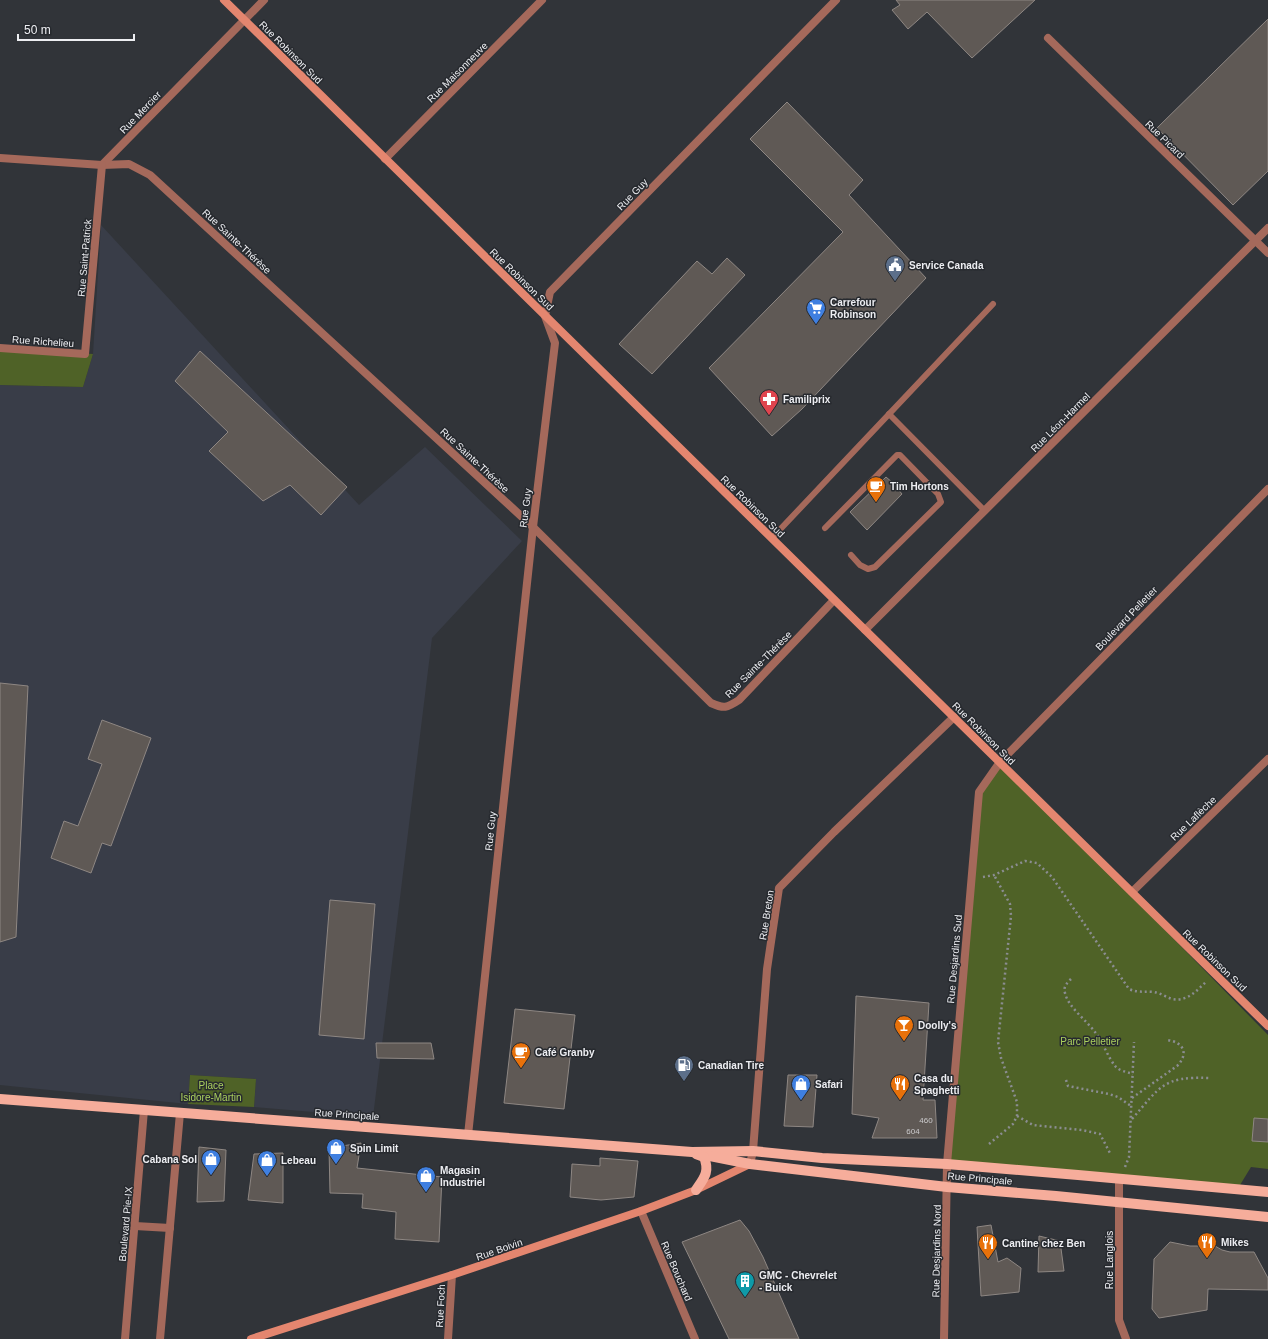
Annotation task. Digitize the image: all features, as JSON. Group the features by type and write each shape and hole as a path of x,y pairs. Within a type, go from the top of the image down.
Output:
{"main road":[{"name":"Rue Principale","path":"0,1099 692,1152 753,1151 822,1158 947,1164 1078,1174 1268,1192"},
{"name":"Rue Principale","path":"692,1152 750,1164 946,1187 1056,1196 1268,1217"},
{"path":"692,1152 704,1157 707,1165 706,1174 696,1190"}],"street":[{"name":"Rue Robinson Sud","path":"224,0 1268,1026"},
{"name":"Rue Mercier","path":"102,165 264,0"},
{"name":"Rue Maisonneuve","path":"385,159 542,0"},
{"name":"Rue Guy","path":"468,1135 533,527 555,344 545,316 550,292 836,0"},
{"name":"Rue Picard","path":"1048,38 1268,253"},
{"path":"0,158 102,165"},
{"name":"Rue Sainte-Thérèse","path":"102,165 129,164 150,175 533,527 711,702 721,708 729,706 739,700 834,600"},
{"name":"Rue Saint-Patrick","path":"85,354 102,165"},
{"name":"Rue Léon-Harmel","path":"865,630 1268,228"},
{"name":"Rue Richelieu","path":"0,348 85,354"},
{"name":"Boulevard Pelletier","path":"1000,762 1268,489"},
{"name":"Rue Breton","path":"750,1164 753,1151 767,968 780,888 834,832 954,717"},
{"name":"Rue Laflèche","path":"1132,892 1268,759"},
{"name":"Rue Desjardins Sud","path":"947,1164 979,792 1000,762"},
{"name":"Boulevard Pie-IX","path":"125,1339 144,1110"},
{"path":"160,1339 180,1113"},
{"name":"Rue Boivin","path":"251,1339 452,1275 641,1211 696,1190 750,1164"},
{"name":"Rue Desjardins Nord","path":"944,1339 947,1164"},
{"name":"Rue Langlois","path":"1119,1179 1119,1320 1126,1339"},
{"name":"Rue Bouchard","path":"641,1211 695,1339"},
{"path":"135,1226 170,1228"},
{"name":"Rue Foch","path":"448,1339 452,1275"}],"lane":[{"path":"772,538 993,304"},
{"path":"889,414 985,511"},
{"path":"825,528 897,455 900,455 938,494 941,502 875,567 868,569 860,565 851,555"}],"path":[{"path":"989,1144 1014,1124 1017,1116 1017,1102 1000,1058 998,1042 1011,916 1010,904 994,875 1025,861 1037,863 1052,877 1129,989 1136,992 1156,992 1171,999 1183,1000 1194,993 1215,973"},
{"path":"1071,979 1065,986 1064,992 1072,1005 1098,1036 1117,1068 1121,1071 1133,1074"},
{"path":"1132,1098 1182,1061 1184,1055 1183,1048 1175,1041 1167,1040"},
{"path":"1119,1179 1130,1157 1134,1042"},
{"path":"1131,1120 1155,1091 1164,1084 1188,1077 1209,1078"},
{"path":"1066,1080 1068,1086 1109,1094 1132,1106"},
{"path":"1017,1116 1033,1125 1082,1130 1100,1134 1111,1155"}],"shaded area":[{"path":"101,225 359,505 425,447 522,541 432,638 373,1117 254,1107 256,1079 190,1075 188,1104 0,1085 0,385 83,387 93,354"}],"green space":[{"path":"0,348 93,354 83,387 0,385"},
{"name":"Parc Pelletier","path":"1000,762 1268,1035 1268,1169 1251,1167 1240,1185 947,1164 979,792"},
{"name":"Place Isidore-Martin","path":"190,1075 256,1079 254,1107 188,1104"}],"building":[{"path":"896,0 1035,0 972,58 927,12 908,29 892,10 900,5"},
{"path":"1268,19 1268,171 1233,205 1157,128"},
{"name":"Carrefour Robinson","path":"787,102 863,180 849,195 926,278 802,409 772,436 709,368 843,232 750,139"},
{"path":"727,258 745,275 652,374 619,344 697,261 712,274"},
{"path":"200,351 347,487 321,515 290,485 263,501 209,451 228,432 175,381"},
{"name":"Tim Hortons","path":"886,477 902,494 867,530 850,512"},
{"path":"0,683 28,686 16,937 0,942"},
{"path":"102,720 151,738 111,846 102,843 91,873 51,858 64,821 78,826 102,764 88,759"},
{"path":"330,900 375,904 364,1039 319,1035"},
{"path":"856,996 929,1003 923,1100 935,1100 937,1138 872,1138 879,1118 852,1114"},
{"path":"515,1009 575,1015 564,1109 504,1103"},
{"path":"376,1043 431,1043 434,1059 377,1058"},
{"name":"Safari","path":"788,1075 817,1075 813,1127 784,1126"},
{"path":"1254,1118 1268,1119 1268,1142 1252,1141"},
{"path":"361,1143 357,1168 442,1177 439,1242 395,1239 396,1212 362,1208 363,1194 330,1193 329,1148"},
{"name":"Cabana Sol","path":"199,1147 226,1150 224,1201 197,1202"},
{"name":"Lebeau","path":"283,1153 283,1203 248,1200 254,1154"},
{"path":"600,1158 638,1161 634,1197 601,1200 570,1197 572,1164 600,1166"},
{"name":"GMC - Chevrelet - Buick","path":"740,1220 749,1231 763,1257 799,1339 729,1339 682,1242"},
{"name":"Cantine chez Ben","path":"991,1225 998,1262 1007,1258 1021,1268 1019,1292 981,1296 977,1227"},
{"path":"1039,1236 1060,1241 1064,1271 1038,1272"},
{"path":"1170,1242 1190,1246 1215,1246 1230,1252 1254,1252 1268,1278 1268,1290 1208,1289 1207,1310 1159,1318 1152,1309 1154,1259"}],"place":[{"name":"Service Canada","path":"895,282"},
{"name":"Carrefour Robinson","path":"816,325"},
{"name":"Familiprix","path":"769,416"},
{"name":"Tim Hortons","path":"876,503"},
{"name":"Doolly's","path":"904,1042"},
{"name":"Café Granby","path":"521,1069"},
{"name":"Canadian Tire","path":"684,1082"},
{"name":"Safari","path":"801,1101"},
{"name":"Casa du Spaghetti","path":"900,1101"},
{"name":"Spin Limit","path":"336,1165"},
{"name":"Cabana Sol","path":"211,1176"},
{"name":"Lebeau","path":"267,1177"},
{"name":"Magasin Industriel","path":"426,1193"},
{"name":"Mikes","path":"1207,1259"},
{"name":"Cantine chez Ben","path":"988,1260"},
{"name":"GMC - Chevrelet - Buick","path":"745,1298"}]}
